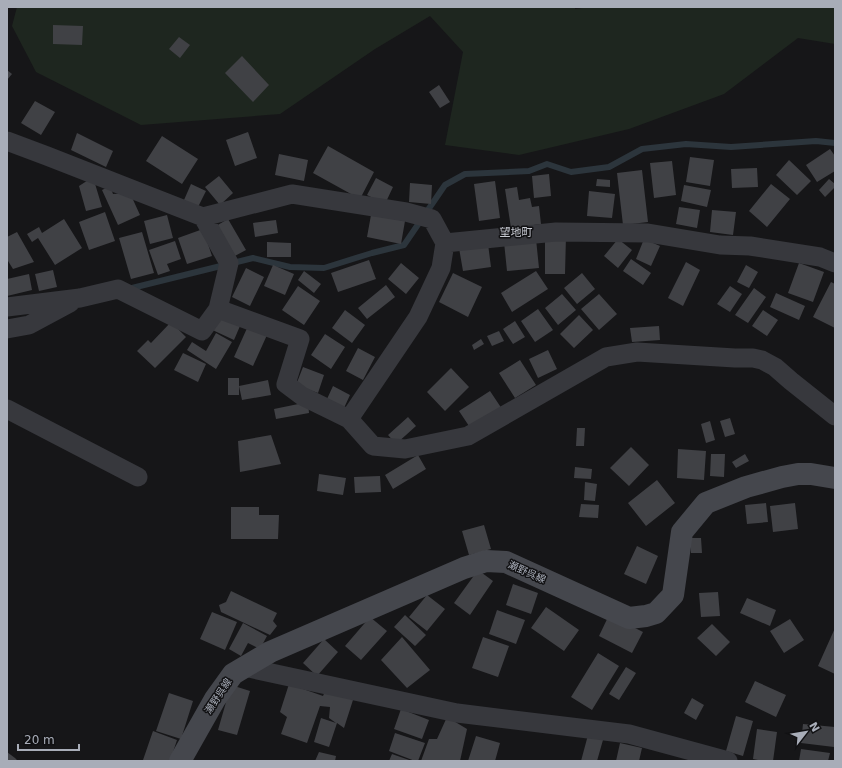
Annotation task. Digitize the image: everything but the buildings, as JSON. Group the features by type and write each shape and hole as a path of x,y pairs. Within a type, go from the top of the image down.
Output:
{"main road":[{"name":"瀬野呉線","path":"180,761 215,699 233,674 270,652 464,568 486,561 506,562 629,618 646,616 656,613 673,595 682,532 706,504 746,487 782,477 798,474 811,474 835,478"}],"street":[{"path":"7,141 203,217 292,194 406,212 432,219 445,243 441,268 418,317 349,419"},
{"path":"7,307 80,298 118,289 202,331 218,309 229,263 203,217"},
{"path":"445,243 556,232 648,233 720,244 750,246 820,257 835,263"},
{"path":"7,329 29,326 80,298"},
{"path":"218,309 300,340 286,384 302,396 349,419 373,446 405,449 468,436 606,357 637,352 753,358 762,360 775,367 835,416"},
{"path":"7,409 138,477"},
{"path":"244,667 457,713 628,734 725,761"}],"shaded area":[{"path":"17,7 575,7 575,9 590,7 835,7 835,44 798,38 724,94 629,129 519,155 445,145 463,52 430,16 375,49 280,114 141,125 36,72 12,26"}],"waterway":[{"path":"128,289 253,258 290,267 324,268 404,245 445,185 465,174 529,171 547,164 571,172 609,167 642,149 686,144 731,147 816,141 835,143"}],"district":[{"name":"望地町","path":"516,232"}]}
